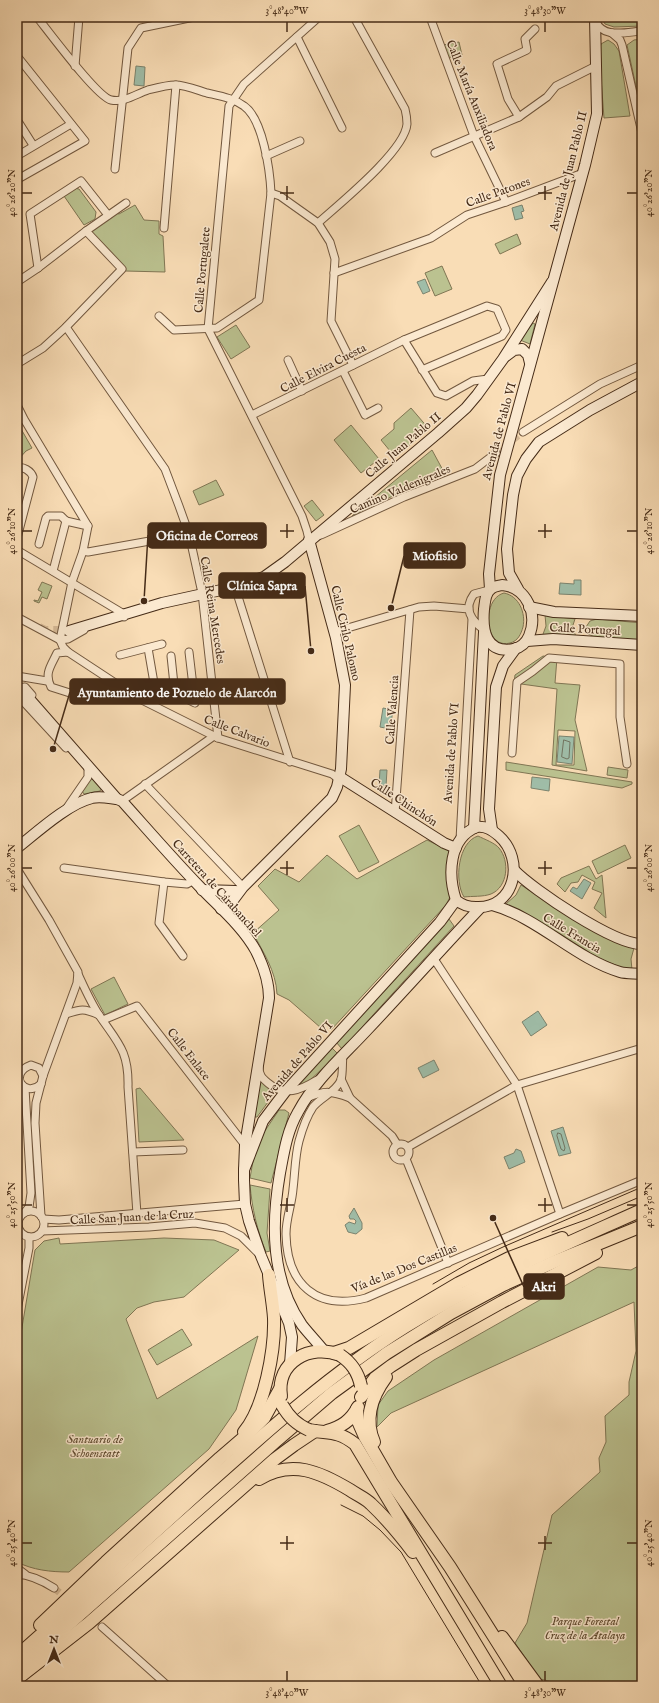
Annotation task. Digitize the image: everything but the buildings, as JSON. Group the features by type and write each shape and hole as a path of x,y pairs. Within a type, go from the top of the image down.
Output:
{"highway":[{"path":"17,1649 106,1562 264,1418 280,1389 283,1375 290,1364 300,1356 311,1352 332,1353 349,1348 452,1286 509,1258 642,1207"},
{"path":"17,1656 268,1431 324,1383 359,1358 404,1327 450,1300 505,1272 642,1210"},
{"path":"17,1670 332,1393 387,1353 451,1313 503,1285 556,1261 642,1226"},
{"path":"361,1392 375,1378 407,1356 509,1298 642,1230"},
{"path":"220,1458 246,1430 266,1383 272,1352 274,1318 269,1275"},
{"path":"332,1353 348,1361 354,1368 361,1392 358,1409 358,1421 364,1437 391,1482 450,1567 538,1686"},
{"path":"391,1482 371,1436 369,1422 371,1406 377,1389 390,1372 407,1356"},
{"path":"280,1389 282,1405 288,1416 298,1424 317,1431 346,1437 355,1444 501,1686"},
{"path":"17,1679 89,1622 294,1445 317,1431 340,1427 350,1420 358,1409"},
{"path":"242,1489 266,1474 286,1469 310,1470 329,1477 370,1503 413,1551 475,1644"},
{"path":"450,1567 525,1686"}],"main road":[{"name":"Avenida de Juan Pablo II","path":"552,282 583,173 596,114 595,17"},
{"name":"Calle Juan Pablo II","path":"68,632 124,614 202,593 235,587 264,577 285,562 309,540 466,408 503,359 552,282"},
{"name":"Avenida de Pablo VI","path":"489,590 489,574 500,475 552,282"},
{"name":"Calle Juan Pablo II","path":"503,359 514,350 522,349 530,362"},
{"path":"484,631 490,642 497,648 504,650 522,646 527,641 532,623 530,607 509,573 507,549 513,495 517,476 526,459 539,442 590,410 642,382"},
{"name":"Calle Cirilo Palomo","path":"221,909 224,900 239,889 332,798 338,776 345,685 334,632 309,540"},
{"path":"474,828 485,603 489,590 502,585 513,586 518,589"},
{"name":"Calle Portugal","path":"530,607 554,612 642,616"},
{"name":"Calle Portugal","path":"527,641 553,639 642,645"},
{"path":"492,830 489,808 496,687 503,666 516,648"},
{"name":"Carretera de Carabanchel","path":"20,689 88,768 221,909 247,938 256,951 269,988 269,998 245,1145 244,1170"},
{"name":"Calle Chinchón","path":"338,776 444,843 458,844"},
{"path":"17,848 64,812 80,802 92,798 104,797 119,800"},
{"path":"456,900 462,905 481,907 492,905 509,890 514,878 510,851 506,843 492,830 481,827 474,828 458,844"},
{"name":"Avenida de Pablo VI","path":"290,1364 292,1337 289,1323 261,1256 245,1204 244,1170 264,1121 284,1092 440,922 456,900 452,879 452,860 458,844"},
{"name":"Calle Francia","path":"514,870 534,888 611,936 634,944 642,944"},
{"path":"202,890 239,889"},
{"name":"Calle Francia","path":"492,905 509,910 599,964 622,972 642,974"},
{"path":"332,1353 302,1325 291,1304 280,1273 275,1252 274,1220 283,1156 289,1133 297,1113 306,1098 323,1076 481,907"}],"street":[{"path":"37,17 75,66 104,98 121,101 148,90 176,85 233,99 245,106 255,118 266,156 270,176 271,193 259,300 217,328 174,330 159,316"},
{"path":"75,66 79,17"},
{"path":"115,170 121,101 128,48 140,28 167,20 194,17"},
{"name":"Calle Portugalete","path":"309,540 302,516 208,329 229,106 244,84 319,17"},
{"path":"318,223 366,180 395,150 407,125 405,108 354,17"},
{"name":"Calle María Auxiliadora","path":"430,17 474,136 506,202"},
{"path":"595,17 596,23 604,32 612,33 642,31"},
{"path":"519,117 508,99 497,64 527,50 525,39 535,29"},
{"path":"612,33 620,40 622,45 642,133"},
{"path":"297,37 342,128"},
{"path":"17,56 85,141 18,179"},
{"path":"435,153 519,117 547,97 556,86 596,66"},
{"path":"164,228 176,85"},
{"path":"19,123 33,145"},
{"path":"17,156 33,145 71,124"},
{"path":"266,156 300,141"},
{"name":"Calle Patones","path":"334,273 432,238 467,215 583,173"},
{"path":"38,268 30,214 81,180 108,216"},
{"path":"271,193 280,196 318,223 330,242 335,259 331,321 353,365"},
{"path":"17,282 38,268 86,231 126,204"},
{"path":"17,364 43,348 66,327 122,269 86,231"},
{"name":"Calle Elvira Cuesta","path":"252,415 404,340 487,306 497,308 506,330 502,336 422,370"},
{"name":"Calle Reina Mercedes","path":"66,327 165,469 189,534 202,593 216,737"},
{"path":"404,340 437,393 446,396 473,381 488,379"},
{"path":"288,360 302,391"},
{"path":"523,432 600,384 642,365"},
{"path":"343,371 365,415 378,408"},
{"path":"17,406 88,526 83,552 72,582 60,640 63,647 68,652"},
{"name":"Camino Valdenigrales","path":"309,540 404,497 475,469 496,453"},
{"path":"17,468 22,467 32,474 32,480 17,538"},
{"path":"39,544 46,518 48,516 61,516 66,522 88,526"},
{"path":"53,571 66,522"},
{"path":"83,552 189,534"},
{"path":"17,550 124,614 124,617 84,630 68,639 60,640 17,617"},
{"path":"235,587 290,762"},
{"path":"484,631 472,619 469,609 474,594 489,590"},
{"path":"334,632 419,607 434,606 469,609"},
{"name":"Calle Valencia","path":"395,813 410,610"},
{"name":"Avenida de Pablo VI","path":"458,844 472,619"},
{"path":"120,655 162,644"},
{"path":"148,648 154,683"},
{"path":"68,652 57,654 47,672 50,687 73,694 138,698 143,686 154,683 195,704 189,652"},
{"name":"Calle Calvario","path":"68,652 138,698 216,737 290,762 338,776"},
{"path":"171,656 175,694"},
{"path":"512,753 517,682 549,658 620,664 620,717 627,764"},
{"path":"17,676 48,681"},
{"path":"119,800 216,737"},
{"path":"64,812 88,777 88,768"},
{"path":"144,784 239,889"},
{"path":"64,868 164,882 187,884 194,880"},
{"path":"17,869 49,920 78,972 101,1018 123,1050 128,1073 136,1214"},
{"path":"164,882 159,923 183,956"},
{"path":"434,959 517,1085 560,1214"},
{"path":"23,1236 36,1236 42,1231 44,1226 42,1218 35,1122 36,1103 43,1076 77,983 78,972"},
{"name":"Calle Enlace","path":"101,1018 138,1006 245,1145"},
{"path":"66,1014 79,1010 87,1010 101,1018"},
{"path":"408,1147 517,1085 642,1048"},
{"path":"343,1056 341,1079 350,1098"},
{"path":"259,1057 259,1073 272,1086 284,1092 296,1091 323,1076"},
{"path":"17,1310 29,1248 19,1230 18,1223 29,1207 31,1193 21,1084 19,1079 20,1069 31,1065 39,1068 43,1076"},
{"name":"Vía de las Dos Castillas","path":"341,1079 332,1091 322,1098 313,1108 299,1141 293,1191 287,1221 286,1232 289,1260 294,1272 312,1294 338,1302 350,1302 366,1298 642,1180"},
{"path":"21,1084 31,1090 42,1084"},
{"path":"306,1098 320,1092 332,1091 350,1098 392,1136 397,1144"},
{"path":"402,1143 408,1147 409,1154 406,1159 400,1160 394,1156 393,1149 397,1144 402,1143"},
{"path":"132,1152 184,1150"},
{"path":"406,1159 448,1263"},
{"name":"Calle San Juan de la Cruz","path":"42,1218 59,1220 245,1204"},
{"path":"26,1212 34,1212 42,1218"},
{"name":"Calle San Juan de la Cruz","path":"42,1231 149,1227 195,1223 225,1228 241,1236 261,1256"},
{"path":"17,1568 21,1574 44,1582 54,1588"},
{"path":"102,1627 168,1686"}],"green space":[{"path":"601,17 642,17 642,26 614,27 605,24"},
{"path":"642,39 642,114 627,45 634,40"},
{"path":"608,40 614,44 619,51 630,116 604,118 599,51 601,44"},
{"path":"459,42 462,55 446,58 443,45"},
{"path":"74,188 79,189 96,212 95,219 84,225 64,196"},
{"path":"135,205 144,220 159,221 159,234 163,236 165,272 125,271 90,233 116,213 119,214"},
{"path":"517,234 521,244 500,254 495,244"},
{"path":"442,266 452,289 435,296 425,273"},
{"path":"533,323 535,324 530,344 520,340"},
{"path":"236,325 250,347 231,359 217,337"},
{"path":"411,408 429,429 395,457 381,440 394,429 394,423"},
{"path":"17,422 32,448 26,451 17,461"},
{"path":"351,425 379,459 361,473 334,440"},
{"path":"432,450 445,474 403,491 352,516"},
{"path":"216,480 224,495 199,505 193,491"},
{"path":"312,500 324,515 316,521 304,506"},
{"path":"42,582 52,586 47,599 42,597 39,603 34,600 38,601 42,592 38,590"},
{"path":"504,593 517,601 522,611 524,622 520,635 515,641 510,643 501,643 495,639 491,632 489,623 489,613 492,604 497,597"},
{"path":"545,615 575,619 572,628 577,638 542,637 546,626"},
{"path":"597,619 642,623 642,641 597,638 588,634 586,627 590,621"},
{"path":"543,656 557,658 555,683 580,685 575,720 587,771 552,765 557,689 514,683 515,675","holes":["558,730 575,731 574,765 556,765"]},
{"path":"506,762 632,782 632,784 622,788 506,770"},
{"path":"608,767 628,770 627,778 607,775"},
{"path":"90,779 94,779 102,788 100,791 84,794 82,791"},
{"path":"359,825 379,862 359,872 339,836"},
{"path":"478,836 497,846 503,853 506,873 501,886 497,891 488,895 464,897 459,882 462,854 471,840"},
{"path":"427,840 452,852 451,895 446,905 331,1030 325,1023 321,1028 289,1000 277,994 272,970 253,933 279,910 258,886 275,869 299,882 327,855 357,879"},
{"path":"625,845 631,858 598,874 592,861"},
{"path":"589,866 596,879 602,875 606,918 594,908 602,893 592,889 595,882 582,875 578,882 571,883 565,892 557,884 561,878"},
{"path":"521,885 604,937 634,948 631,959 632,970 620,967 596,957 506,904 516,895"},
{"path":"449,919 454,926 342,1049 336,1042"},
{"path":"114,977 128,1004 105,1015 91,989"},
{"path":"331,1047 338,1054 308,1082 292,1091"},
{"path":"260,1080 274,1094 257,1117 255,1117 254,1114"},
{"path":"140,1088 184,1140 139,1142 136,1089"},
{"path":"279,1110 285,1110 289,1113 271,1183 250,1178 256,1144"},
{"path":"250,1185 270,1189 267,1233 270,1251 266,1252 260,1235 252,1202"},
{"name":"Santuario de Schoenstatt","path":"59,1238 60,1244 164,1238 214,1240 239,1250 184,1297 154,1302 137,1308 126,1319 157,1399 258,1336 236,1410 209,1449 69,1572 42,1570 17,1562 17,1357 35,1250 44,1241"},
{"name":"Parque Forestal Cruz de la Atalaya","path":"642,1264 642,1686 561,1686 557,1683 540,1679 515,1643 527,1623 552,1515 600,1472 599,1458 606,1442 605,1416 629,1395 629,1382 636,1351 634,1302 391,1413 377,1427 378,1405 388,1391 434,1360 598,1267 631,1270"},
{"path":"182,1329 192,1345 157,1365 148,1350"}],"water":[{"path":"136,66 145,67 144,86 134,85"},
{"path":"522,205 524,211 521,212 523,218 515,220 512,208"},
{"path":"425,279 430,291 423,294 417,282"},
{"path":"574,580 581,580 581,595 559,594 560,583 574,584"},
{"path":"383,708 393,710 390,729 380,727"},
{"path":"559,736 574,737 572,764 557,762"},
{"path":"380,770 387,770 386,786 379,785"},
{"path":"532,777 550,779 549,791 531,788"},
{"path":"584,879 591,883 582,899 570,891 573,887 577,889"},
{"path":"538,1011 547,1025 531,1036 522,1022"},
{"path":"434,1060 439,1070 423,1078 418,1068"},
{"path":"563,1127 571,1153 559,1156 551,1131"},
{"path":"516,1149 521,1151 525,1162 509,1169 504,1157 514,1153"},
{"path":"354,1208 362,1223 362,1229 356,1234 348,1232 345,1225 349,1222 355,1224 356,1221 354,1219 350,1219 349,1216"}],"tunnel":[{"path":"496,453 523,432"},
{"path":"39,628 45,631 69,631"},
{"path":"54,1588 70,1601"}],"tram line":[{"path":"433,1284 469,1263 503,1247 642,1187"},
{"path":"552,1232 588,1219 642,1196"},
{"path":"341,1505 363,1516 380,1530 401,1552 482,1686"}],"place":[{"name":"Oficina de Correos","path":"144,601"},
{"name":"Miofisio","path":"391,608"},
{"name":"Clínica Sapra","path":"311,651"},
{"name":"Ayuntamiento de Pozuelo de Alarcón","path":"53,749"},
{"name":"Akri","path":"493,1218"}]}
